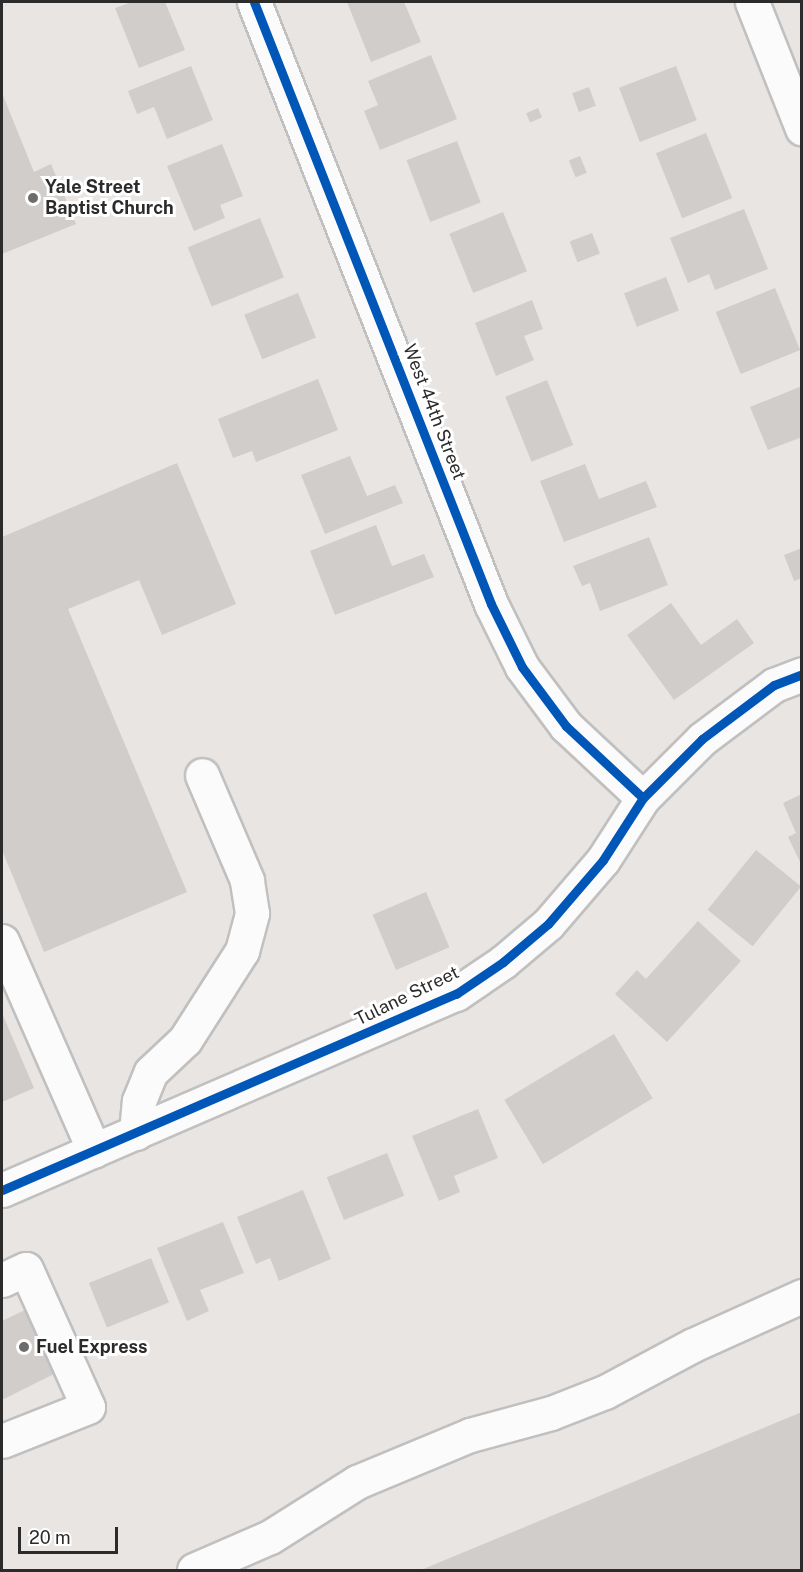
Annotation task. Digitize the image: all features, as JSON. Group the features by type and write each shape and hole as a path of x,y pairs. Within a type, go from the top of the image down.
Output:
{"street":[{"name":"West 44th Street","path":"254,2 501,625 522,667 566,726 643,798"},
{"path":"752,2 801,128"},
{"name":"Tulane Street","path":"2,1190 456,994 503,962 548,924 603,860 643,798 702,739 774,685 801,674"},
{"path":"136,1133 140,1101 151,1072 185,1040 242,951 252,913 248,880 202,775"},
{"path":"2,941 93,1151"},
{"path":"2,1280 26,1269 88,1407 2,1442"},
{"path":"194,1570 270,1537 357,1482 470,1435 551,1413 605,1392 693,1345 801,1296"}],"building":[{"path":"132,2 165,2 185,50 139,68 115,8"},
{"path":"347,2 404,2 421,42 371,62"},
{"path":"431,55 457,119 380,150 364,111 378,105 368,81"},
{"path":"191,66 213,120 167,139 154,107 137,114 128,91"},
{"path":"676,66 697,120 640,142 619,88"},
{"path":"589,87 596,106 579,112 572,93"},
{"name":"Yale Street Baptist Church","path":"2,93 34,172 51,164 76,224 2,254"},
{"path":"538,108 542,117 530,122 526,113"},
{"path":"706,133 732,198 682,218 656,153"},
{"path":"457,141 481,203 430,222 407,160"},
{"path":"222,144 243,196 220,205 225,218 194,231 167,166"},
{"path":"580,156 587,173 576,177 569,160"},
{"path":"744,209 768,269 715,290 709,274 688,283 670,238"},
{"path":"503,212 527,271 473,293 449,234"},
{"path":"260,218 284,277 212,307 188,247"},
{"path":"592,233 600,254 577,262 570,242"},
{"path":"666,277 679,311 637,327 624,293"},
{"path":"775,288 800,350 741,374 716,312"},
{"path":"298,293 316,338 262,359 244,315"},
{"path":"532,300 543,329 524,336 534,360 496,376 475,323"},
{"path":"318,379 338,430 256,462 252,451 233,458 218,419"},
{"path":"547,380 573,445 531,462 505,397"},
{"path":"802,386 802,437 768,450 750,407"},
{"path":"350,456 367,496 395,485 403,503 325,534 301,475"},
{"path":"177,463 236,604 162,635 139,580 68,609 187,892 44,952 2,850 2,537"},
{"path":"585,464 599,499 646,481 657,507 564,542 540,481"},
{"path":"376,525 392,566 424,554 434,577 335,615 310,551"},
{"path":"649,537 668,585 600,611 590,583 582,586 573,566"},
{"path":"802,548 802,578 794,581 784,555"},
{"path":"671,603 701,645 737,619 754,643 674,700 627,635"},
{"path":"802,794 802,866 788,837 796,833 783,803"},
{"path":"756,850 801,887 753,946 708,910"},
{"path":"426,892 449,947 396,970 373,915"},
{"path":"698,921 741,961 667,1042 615,994 637,970 646,979"},
{"path":"2,1013 34,1088 2,1102"},
{"path":"614,1034 653,1098 543,1164 504,1100"},
{"path":"478,1109 498,1158 454,1176 460,1192 439,1201 412,1136"},
{"path":"387,1153 404,1196 344,1220 327,1177"},
{"path":"303,1190 331,1259 279,1281 270,1258 256,1264 237,1217"},
{"path":"223,1222 244,1273 200,1290 209,1311 187,1321 157,1248"},
{"path":"151,1258 169,1303 107,1328 89,1283"},
{"name":"Fuel Express","path":"27,1309 58,1372 2,1400 2,1321"},
{"path":"802,1412 802,1570 421,1570"}],"cycle path":[{"path":"254,2 491,604 522,667 566,726 643,798"},
{"path":"2,1190 456,994 503,962 548,924 603,860 643,798 702,739 774,685 802,674"}],"place":[{"name":"Yale Street Baptist Church","path":"33,198"},
{"name":"Fuel Express","path":"24,1347"}]}
